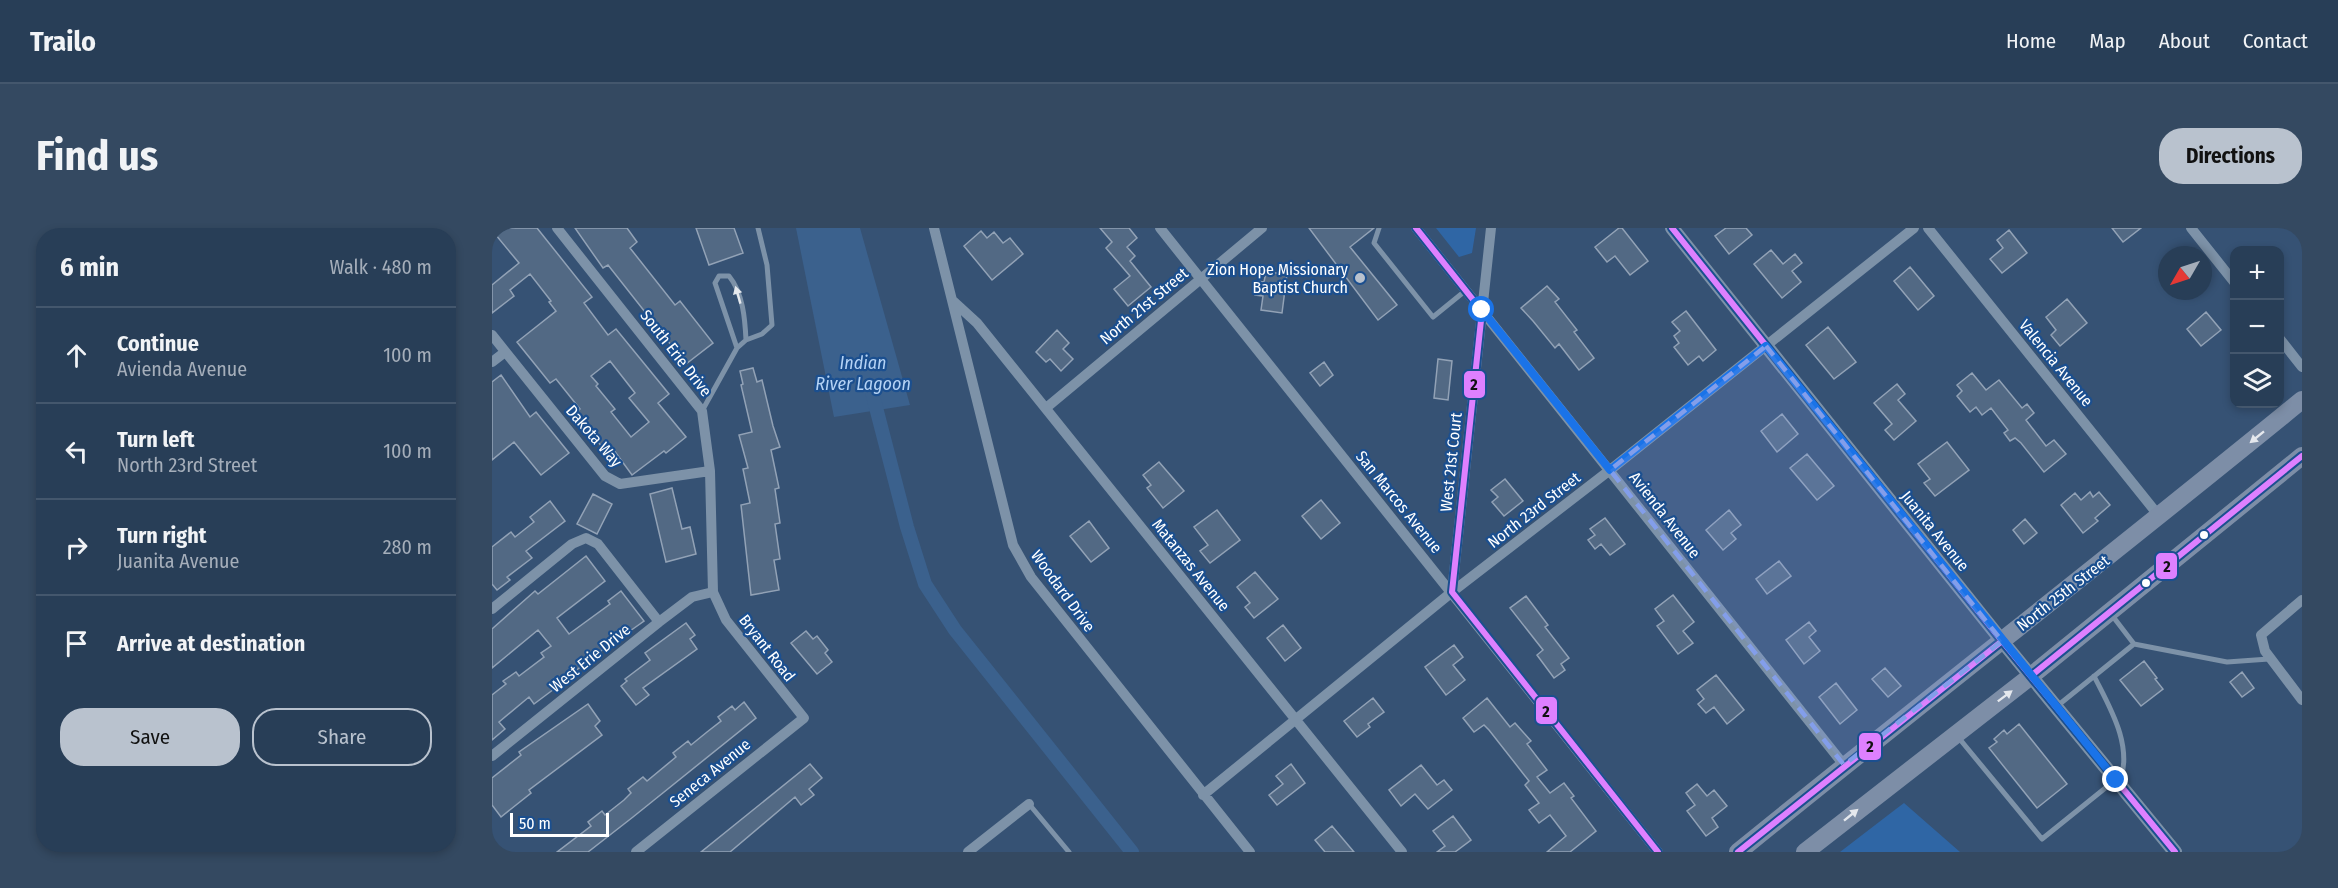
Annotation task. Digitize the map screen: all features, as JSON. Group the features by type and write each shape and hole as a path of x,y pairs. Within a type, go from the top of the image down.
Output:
{"main road":[{"name":"North 25th Street","path":"1738,852 2302,400"},
{"path":"1805,852 2031,676 2302,456"}],"street":[{"name":"South Erie Drive","path":"557,228 702,411 710,471 713,592"},
{"name":"Woodard Drive","path":"934,228 1013,545 1031,577 1203,795 1251,852"},
{"name":"San Marcos Avenue","path":"1160,228 1658,852"},
{"name":"North 21st Street","path":"1046,408 1262,228"},
{"name":"Avienda Avenue","path":"1416,228 1844,765"},
{"name":"West 21st Court","path":"1452,592 1491,228"},
{"name":"Juanita Avenue","path":"1672,228 2002,641 2175,852"},
{"name":"North 23rd Street","path":"1203,795 1452,592 1610,470 1914,228"},
{"name":"Valencia Avenue","path":"1928,228 2159,516"},
{"path":"2191,228 2230,276"},
{"name":"Matanzas Avenue","path":"952,301 977,323 1402,852"},
{"name":"Dakota Way","path":"492,335 605,476 620,484 710,471"},
{"path":"2284,344 2302,367"},
{"path":"492,362 505,352"},
{"path":"492,609 572,544 586,538 598,544 658,622"},
{"name":"West Erie Drive","path":"492,756 658,622 692,597 713,592"},
{"name":"Bryant Road","path":"713,592 726,620 804,718"},
{"path":"2302,600 2261,635 2265,651 2302,700"},
{"name":"Seneca Avenue","path":"636,852 804,718"},
{"path":"968,852 1029,804"}],"lane":[{"path":"702,411 737,348 746,340 762,334 772,325 767,265 758,228"},
{"path":"1379,228 1374,243 1433,317 1466,290"},
{"path":"737,348 715,283 720,276 729,276 735,283 745,319 746,340"},
{"path":"2110,612 2134,644 2227,662 2271,658"},
{"path":"2056,707 2134,644"},
{"path":"1956,734 2042,839 2118,782 2125,756 2117,722 2094,676"},
{"path":"1029,804 1069,852"}],"highlighted area":[{"path":"1766,346 2002,641 1844,765 1610,470"}],"shaded area":[{"path":"1436,228 1476,228 1472,253 1459,257"},
{"path":"1904,803 1960,852 1840,852 1896,809"}],"water":[{"name":"Indian River Lagoon","path":"796,228 860,228 910,405 834,417"}],"building":[{"path":"503,228 537,228 592,297 584,303 608,335 616,329 669,394 658,403 686,437 632,475 613,449 608,445 603,448 575,414 580,409 556,379 550,383 517,342 556,311 530,274 510,290 514,296 492,313 492,285 519,263 495,234","holes":["610,361 635,393 629,398 649,422 631,437 611,412 615,409 596,386 598,384 591,376"]},
{"path":"575,228 627,228 637,242 630,248 675,305 680,301 713,343 686,364 608,265 603,268"},
{"path":"696,228 734,228 743,253 709,265"},
{"path":"1100,228 1129,228 1137,238 1127,247 1135,256 1130,261 1151,287 1128,306 1114,289 1130,276 1106,248 1112,242"},
{"name":"Zion Hope Missionary Baptist Church","path":"1309,228 1374,228 1350,247 1397,305 1378,320"},
{"path":"1622,228 1648,261 1630,275 1615,256 1607,262 1595,247"},
{"path":"1726,228 1746,228 1752,235 1729,254 1715,236"},
{"path":"2112,228 2141,228 2123,242"},
{"path":"2009,230 2027,253 2002,273 1990,259 2003,248 1997,240"},
{"path":"981,231 987,238 994,232 1003,243 1010,238 1023,254 992,280 964,246"},
{"path":"1771,250 1783,264 1795,254 1802,263 1792,271 1801,282 1782,298 1754,264"},
{"path":"1910,267 1934,296 1918,310 1894,281"},
{"path":"1266,272 1287,274 1282,313 1261,310 1263,296 1255,295 1257,281 1264,282"},
{"path":"1547,286 1559,299 1555,302 1577,330 1574,332 1594,358 1579,370 1559,344 1555,348 1521,308"},
{"path":"2067,299 2087,323 2060,346 2051,335 2056,330 2046,317"},
{"path":"1686,311 1716,350 1703,361 1699,356 1688,365 1674,347 1679,343 1674,336 1680,331 1672,322"},
{"path":"2206,312 2221,330 2201,346 2187,329"},
{"path":"1828,327 1856,362 1834,379 1806,345"},
{"path":"1057,330 1069,343 1063,349 1073,359 1061,371 1050,359 1046,362 1036,352"},
{"path":"1438,359 1452,361 1448,400 1434,398"},
{"path":"1324,362 1333,375 1320,386 1310,373"},
{"path":"753,368 757,382 762,380 780,447 771,450 779,488 775,489 780,523 775,524 780,559 774,560 779,590 751,595 741,505 750,503 743,469 748,468 739,435 752,432 740,371"},
{"path":"1972,373 1986,390 1999,380 2022,408 2027,404 2034,413 2026,420 2046,446 2054,440 2066,454 2044,472 2021,443 2015,438 2010,441 2004,433 2008,430 1991,408 1982,415 1976,407 1970,412 1957,396 1962,391 1957,385"},
{"path":"501,375 530,417 536,412 569,453 541,475 514,442 492,460 492,382"},
{"path":"1897,384 1905,394 1898,400 1916,421 1894,440 1885,430 1892,424 1874,403"},
{"path":"1782,414 1798,434 1777,452 1761,431"},
{"path":"1947,442 1969,470 1935,496 1924,483 1930,479 1918,464"},
{"path":"1807,454 1834,486 1817,500 1790,468"},
{"path":"1159,462 1184,491 1163,508 1147,488 1151,485 1143,475"},
{"path":"1505,479 1523,501 1504,516 1492,502 1498,497 1491,490"},
{"path":"672,488 682,529 690,527 696,554 666,562 650,494"},
{"path":"2090,492 2093,497 2099,492 2110,505 2095,518 2098,521 2083,533 2061,505 2075,493 2081,500"},
{"path":"593,494 612,504 597,534 577,524"},
{"path":"1321,500 1340,523 1321,539 1302,516"},
{"path":"550,501 565,521 526,551 532,558 507,577 510,580 497,590 492,584 492,547 511,532 515,537 534,522 530,517"},
{"path":"1217,510 1240,540 1210,563 1200,551 1208,545 1194,527"},
{"path":"1729,510 1741,525 1731,533 1736,539 1723,550 1706,530"},
{"path":"1605,518 1625,544 1610,555 1601,544 1595,549 1588,540 1595,535 1590,529"},
{"path":"2025,519 2037,533 2024,544 2013,530"},
{"path":"1089,521 1109,548 1091,562 1070,536"},
{"path":"586,556 605,581 557,618 569,634 610,604 608,601 621,591 644,621 630,631 629,629 534,704 529,697 499,722 505,729 492,740 492,695 506,684 503,681 516,672 519,676 544,657 541,653 551,646 538,630 492,668 492,629 535,591 538,594"},
{"path":"1779,561 1791,576 1767,594 1756,579"},
{"path":"1255,572 1278,599 1254,618 1245,607 1250,603 1237,587"},
{"path":"1673,595 1694,622 1683,631 1693,643 1678,654 1657,626 1664,621 1655,609"},
{"path":"1526,596 1548,625 1545,627 1569,658 1561,664 1565,670 1554,678 1537,655 1543,650 1510,608"},
{"path":"1809,622 1816,631 1809,637 1820,651 1804,664 1786,640"},
{"path":"686,623 695,635 690,639 697,649 643,688 649,695 636,705 621,686 627,681 625,679 650,660 645,653"},
{"path":"1283,625 1301,648 1285,661 1267,638"},
{"path":"806,631 813,639 817,636 828,650 825,653 832,662 817,674 791,643"},
{"path":"1454,645 1463,657 1453,665 1465,680 1446,695 1425,667"},
{"path":"2144,661 2163,689 2141,706 2120,680"},
{"path":"1885,668 1901,686 1888,697 1872,679"},
{"path":"2242,672 2254,688 2242,697 2230,682"},
{"path":"1716,675 1744,710 1727,724 1714,707 1706,713 1698,704 1704,699 1697,690"},
{"path":"1836,683 1857,710 1840,724 1819,697"},
{"path":"1373,698 1384,712 1368,724 1370,727 1357,737 1344,721"},
{"path":"1487,698 1510,727 1515,723 1531,741 1527,744 1547,770 1537,777 1550,793 1564,783 1574,796 1571,798 1596,831 1570,852 1547,852 1566,836 1550,815 1539,823 1529,810 1539,803 1525,785 1529,781 1484,725 1474,732 1463,718"},
{"path":"744,702 756,718 633,817 588,852 557,852 591,826 588,822 602,811 605,815 624,800 631,793 628,789 643,777 647,781 676,757 673,753 688,741 691,745 721,721 718,717 732,706 735,710"},
{"path":"588,704 600,721 595,726 602,735 529,790 531,793 501,817 492,805 492,778 521,755 519,752"},
{"path":"2019,724 2067,784 2037,808 1989,748 1997,742 1994,739 2004,730 2007,734"},
{"path":"810,764 822,778 809,789 814,795 801,805 795,797 730,852 701,852"},
{"path":"1291,764 1305,783 1277,805 1269,795 1283,784 1276,776"},
{"path":"1421,765 1437,785 1444,780 1452,790 1428,809 1415,794 1401,806 1389,790"},
{"path":"1697,784 1707,796 1714,790 1727,806 1712,818 1718,827 1706,836 1687,811 1695,805 1686,793"},
{"path":"1453,816 1471,840 1455,852 1437,852 1445,846 1433,831"},
{"path":"1332,826 1354,852 1325,852 1315,840"}],"waterway":[{"path":"872,392 907,527 925,584 955,630 1132,852"}],"transit line":[{"name":"2","path":"1416,228 1482,311 1452,592 1658,852"},
{"name":"2","path":"1672,228 2002,641 2175,852"},
{"name":"2","path":"2031,676 2302,456"},
{"name":"2","path":"1738,852 2002,641"}],"place":[{"name":"Zion Hope Missionary Baptist Church","path":"1360,278"}],"route":[{"path":"1482,310 1610,470 1766,346 2116,780"}]}
